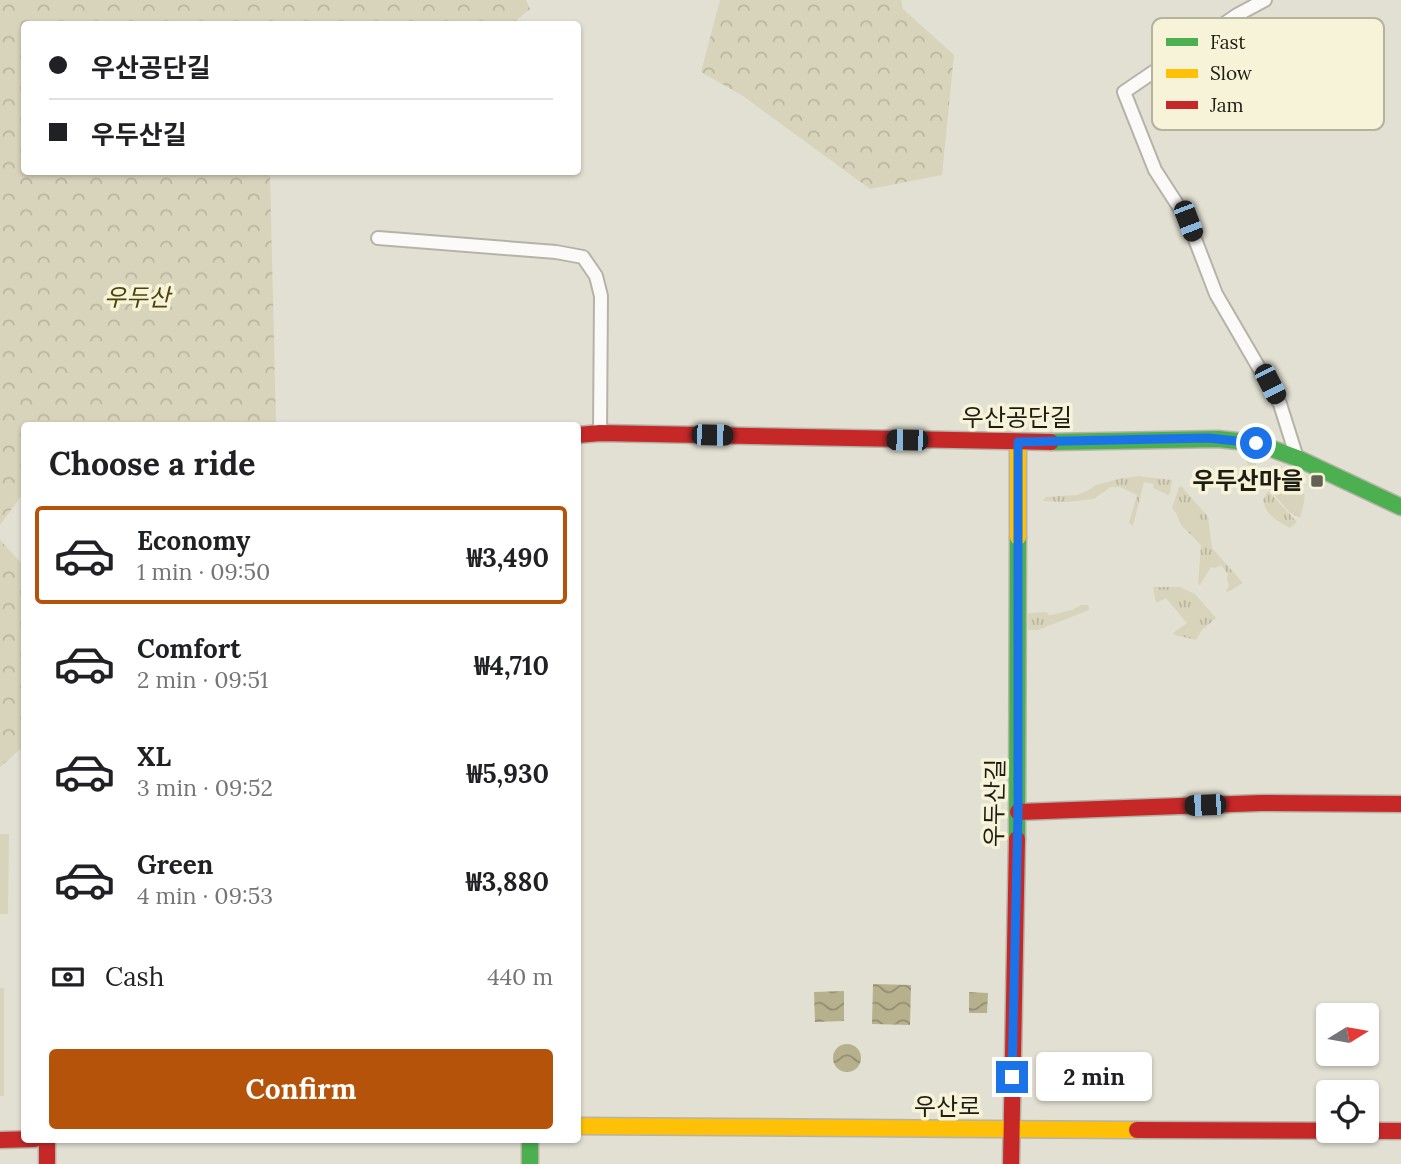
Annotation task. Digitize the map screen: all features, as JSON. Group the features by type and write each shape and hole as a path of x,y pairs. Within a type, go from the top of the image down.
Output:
{"street":[{"path":"1233,18 1265,0"},
{"path":"1152,73 1124,92 1155,170 1188,221 1216,294 1280,404 1297,458"},
{"path":"378,238 556,252 583,257 596,276 601,296 600,433"},
{"name":"우산공단길","path":"581,435 1018,442 1218,439 1256,443 1297,458 1401,507"},
{"name":"우두산길","path":"1011,1164 1018,812 1018,442"},
{"path":"1018,812 1261,803 1401,804"},
{"name":"우산로","path":"581,1126 1401,1131"},
{"path":"0,1140 21,1139"},
{"path":"47,1143 47,1164"},
{"path":"530,1143 530,1164"}],"green space":[{"name":"우두산","path":"0,0 526,0 530,9 516,21 21,21 21,175 270,175 276,422 21,422 21,496 0,525"},
{"path":"720,0 901,0 903,9 954,55 942,175 870,189 743,96 701,72"},
{"path":"1242,457 1256,461 1256,468 1288,479 1292,473 1297,478 1304,494 1300,518 1289,512"},
{"path":"1139,476 1172,480 1168,495 1153,488 1154,484 1144,482 1133,526 1129,523 1137,495 1120,487 1111,487 1093,499 1043,501 1046,497 1077,495 1096,485"},
{"path":"1179,487 1182,487 1208,517 1212,548 1243,583 1228,592 1228,574 1221,565 1211,567 1200,585 1198,584 1201,545 1181,525 1172,508"},
{"path":"1268,491 1297,522 1290,528 1276,520 1266,509 1263,500"},
{"path":"0,540 21,563 21,749 0,767"},
{"path":"1153,587 1180,587 1195,594 1216,618 1202,630 1196,640 1175,635 1173,633 1187,623 1166,598 1156,603"},
{"path":"1088,605 1089,610 1038,630 1028,630 1028,613 1047,612 1051,615"},
{"path":"0,834 9,834 8,914 0,914"},
{"path":"0,988 4,988 4,1096 0,1096"}],"water":[{"path":"873,984 911,985 910,1025 872,1024"},
{"path":"844,991 844,1021 815,1022 814,992"},
{"path":"969,992 988,993 987,1013 969,1013"},
{"path":"847,1044 857,1048 861,1058 857,1068 847,1072 837,1068 833,1058 837,1048"}],"traffic: fast":[{"path":"1051,442 1218,439 1256,443 1297,458 1401,507"},
{"path":"1017,839 1018,537"},
{"path":"530,1143 530,1164"}],"traffic: slow":[{"path":"1018,442 1018,537"},
{"path":"581,1126 1137,1130"}],"traffic: jam":[{"path":"581,435 1051,442"},
{"path":"1018,812 1261,803 1401,804"},
{"path":"1011,1164 1017,839"},
{"path":"1137,1130 1401,1131"},
{"path":"0,1140 21,1139"},
{"path":"47,1143 47,1164"}],"place":[{"name":"우두산마을","path":"1317,481"}],"route":[{"path":"1012,1077 1018,812 1018,442 1208,438 1256,443"}]}
